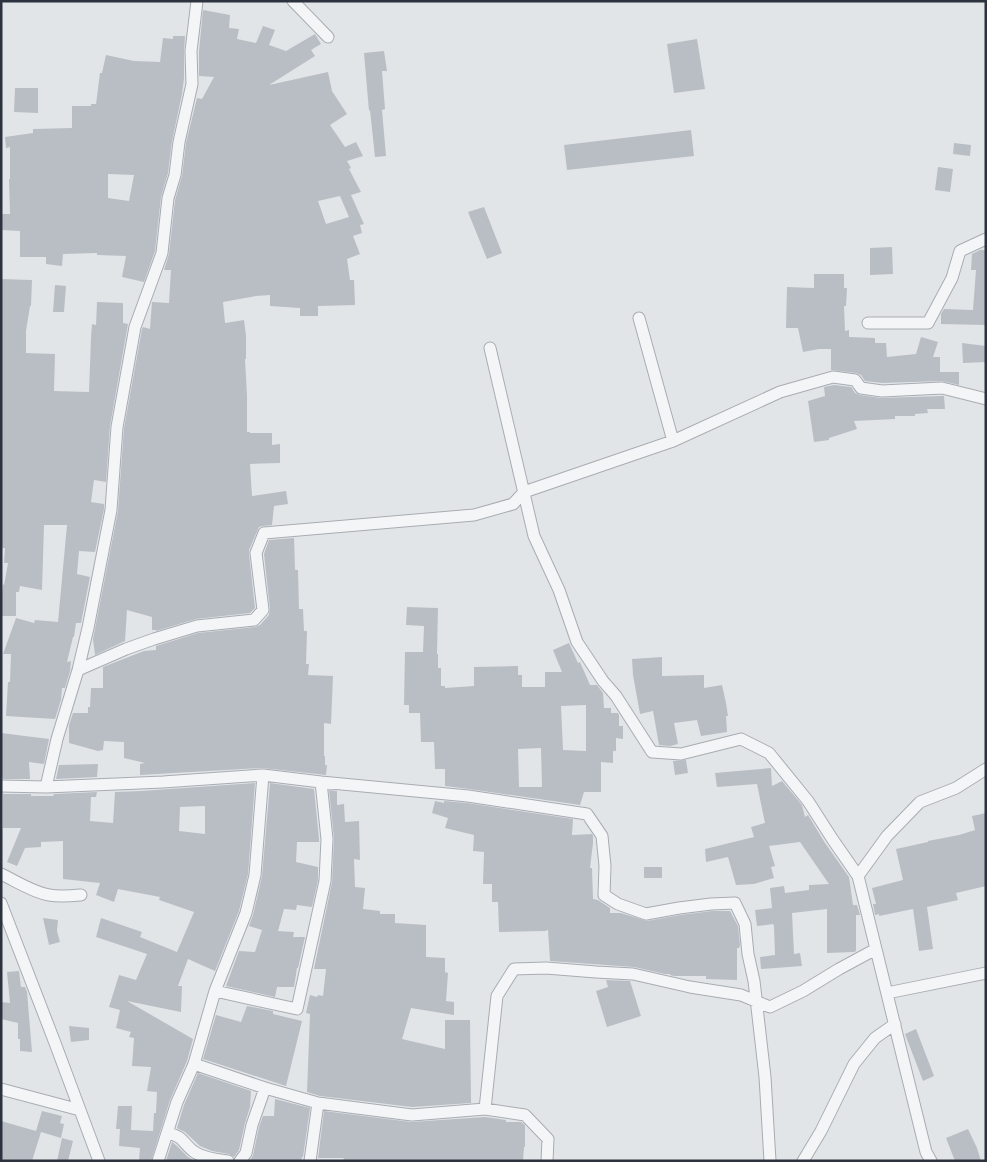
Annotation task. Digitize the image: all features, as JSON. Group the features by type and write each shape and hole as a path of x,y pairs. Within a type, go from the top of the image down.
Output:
{"street":[{"path":"46,787 57,739 78,670 111,510 117,427 135,328 162,253 168,198 175,175 179,142 192,84 191,51 197,1"},
{"path":"293,1 328,37"},
{"path":"868,323 928,323 952,278 960,252 986,239"},
{"path":"639,318 673,441"},
{"path":"490,348 534,536 559,590 577,642 603,681 616,696 652,752 681,754 742,739 770,753 808,801 858,876 926,1152 931,1161"},
{"path":"78,670 126,649 197,626 254,620 263,610 256,553 264,533 474,515 513,504 524,492 673,441 780,392 833,378 854,380 861,388 882,391 942,388 986,399"},
{"path":"858,876 887,836 920,802 956,788 986,769"},
{"path":"158,1161 177,1102 194,1064 215,991 246,913 255,875 263,775"},
{"path":"1,786 46,787 263,775 468,796 587,814 602,836 605,866 604,895 618,904 646,914 710,904 735,903 745,924 756,1002 765,1077 770,1161"},
{"path":"215,991 296,1009 325,881 328,839 321,782"},
{"path":"1,874 47,895 81,895"},
{"path":"1,903 99,1161"},
{"path":"485,1109 497,996 514,969 546,968 633,974 690,987 741,995 770,1007 803,991 876,949"},
{"path":"887,993 986,973"},
{"path":"803,1161 821,1131 854,1064 875,1038 895,1024"},
{"path":"194,1064 265,1088 318,1103 412,1114 485,1109 525,1114 548,1139 547,1161"},
{"path":"240,1161 246,1153 252,1126 265,1088"},
{"path":"1,1089 80,1110"},
{"path":"310,1161 318,1103"},
{"path":"168,1133 178,1135 195,1152 228,1161"}],"building":[{"path":"203,10 230,15 229,28 239,29 237,39 256,43 263,26 275,30 269,45 286,51 315,34 321,44 311,50 315,56 269,85 328,72 332,91 347,114 330,125 345,147 356,142 363,156 347,161 361,192 351,195 364,224 360,225 362,233 353,236 360,254 347,259 350,280 354,280 355,305 318,306 318,316 300,316 300,308 270,306 270,295 223,302 225,323 244,320 246,336 247,432 272,433 272,445 280,444 280,463 250,464 252,496 286,491 288,504 274,506 272,525 259,527 249,550 255,608 250,613 196,619 156,631 152,630 152,617 127,610 125,641 95,655 93,639 118,511 124,428 142,329 143,327 150,329 152,302 169,303 171,270 164,270 169,254 175,200 182,176 186,143 197,98 202,99 214,77 199,76 199,51","holes":["340,196 349,217 326,224 318,201"]},
{"path":"173,36 185,36 184,78 168,173 161,197 155,251 144,282 122,277 126,256 97,255 97,253 63,254 62,266 46,264 46,257 20,257 20,231 1,230 1,214 10,214 10,147 6,148 5,137 33,133 33,129 72,128 72,106 91,106 91,104 96,104 100,73 102,73 106,55 134,61 160,62 163,38 173,39","holes":["108,174 134,175 129,201 108,198"]},
{"path":"697,39 705,89 674,93 667,44"},
{"path":"384,51 387,71 382,71 385,109 382,110 386,156 375,157 364,53"},
{"path":"15,88 38,88 38,113 14,112"},
{"path":"691,130 694,156 567,170 564,145"},
{"path":"954,143 971,145 970,156 953,154"},
{"path":"938,167 953,169 950,192 935,190"},
{"path":"484,207 502,253 487,259 468,212"},
{"path":"892,247 893,274 870,275 870,248"},
{"path":"980,250 986,250 986,325 941,324 941,314 944,309 973,310 976,270 971,270 972,254"},
{"path":"814,274 844,274 844,288 847,288 846,306 844,306 845,331 849,330 849,337 875,338 875,343 886,343 887,357 916,354 921,337 938,342 933,357 940,357 940,372 959,372 959,385 942,381 882,383 865,381 861,375 856,373 831,370 831,349 803,352 798,328 786,328 787,287 814,288"},
{"path":"1,279 32,280 31,306 26,331 26,353 55,354 54,391 89,392 92,324 96,325 97,302 123,303 123,323 128,324 110,426 106,482 94,480 91,502 104,504 104,509 95,552 79,551 77,574 90,577 81,623 76,623 67,662 71,661 70,671 65,688 62,688 61,700 55,719 6,716 11,654 3,654 16,618 34,623 35,620 58,622 67,525 44,525 42,590 20,586 19,592 16,592 16,616 1,616 3,584 8,563 4,563 5,548 1,548"},
{"path":"55,285 66,286 64,312 53,312"},
{"path":"962,343 986,346 986,362 963,363"},
{"path":"834,385 851,387 855,393 860,395 881,398 944,396 945,409 927,409 928,413 915,414 915,416 895,416 895,419 854,421 857,429 829,438 829,440 814,442 808,401 825,396 824,387"},
{"path":"294,538 295,570 298,570 299,609 303,609 304,631 307,631 306,664 309,664 308,675 333,676 331,724 324,723 326,775 262,768 140,775 140,764 145,763 124,758 124,742 104,741 103,750 98,751 69,743 69,725 73,713 88,713 91,688 103,688 103,667 144,651 156,650 156,646 198,633 260,625 269,615 270,609 264,554 269,540"},
{"path":"407,607 438,608 438,668 441,668 441,686 445,686 445,688 474,686 474,667 518,666 518,675 522,675 522,687 545,687 545,672 562,672 553,650 569,643 590,685 597,685 603,693 604,708 611,708 611,713 618,713 619,726 623,726 623,739 616,738 616,751 613,751 613,763 601,762 601,792 584,792 580,805 445,786 445,769 435,769 434,742 421,742 420,713 409,713 409,705 404,705 405,652 423,652 424,626 406,625","holes":["586,705 586,751 563,750 561,706","541,748 542,787 519,787 518,749"]},
{"path":"662,657 662,676 704,675 704,688 722,685 728,716 726,716 727,732 701,736 697,720 674,723 678,744 670,746 659,745 653,711 640,714 632,659"},
{"path":"1,733 49,739 44,764 29,762 30,779 3,779 1,775"},
{"path":"686,760 688,773 675,775 673,761"},
{"path":"98,764 97,777 56,779 59,765"},
{"path":"771,768 772,786 782,781 802,805 805,817 808,815 849,877 853,905 857,905 860,915 856,915 856,951 854,952 827,953 827,909 792,913 794,954 800,953 802,966 761,969 760,957 775,955 774,926 773,924 757,926 755,910 772,908 770,888 784,886 785,893 809,890 809,885 829,884 800,842 769,846 775,866 771,867 774,878 754,884 736,885 728,857 706,862 705,849 754,837 751,827 765,823 757,784 717,787 715,773"},
{"path":"255,783 248,874 239,911 215,971 188,959 178,986 182,986 181,1012 127,1001 193,1039 187,1061 170,1100 151,1161 139,1161 140,1148 119,1146 120,1129 116,1129 118,1106 132,1106 131,1130 153,1131 157,1092 147,1091 151,1067 132,1066 134,1038 129,1037 131,1032 116,1028 120,1010 109,1007 119,975 136,980 147,954 96,937 101,918 142,932 140,937 177,952 194,912 159,900 160,897 118,889 114,902 96,895 100,883 63,879 63,841 41,842 41,847 25,848 17,866 7,862 21,828 3,828 3,794 53,796 54,794 97,792 96,797 91,797 90,821 113,823 115,792","holes":["205,806 205,834 179,831 180,807"]},
{"path":"270,783 314,789 319,839 319,842 297,842 296,862 318,867 318,880 312,907 297,905 296,910 284,909 278,931 294,932 293,937 305,937 294,987 277,987 275,997 226,986 239,951 255,952 262,930 249,926 262,876"},
{"path":"329,790 337,791 337,805 344,804 345,822 359,821 360,860 354,859 355,887 365,888 363,909 380,911 380,914 395,914 395,923 426,925 426,957 445,958 445,972 448,973 446,1001 454,1002 454,1015 411,1008 402,1039 445,1049 445,1020 470,1020 471,1103 412,1107 320,1096 307,1092 310,1014 306,1013 310,995 323,996 326,969 314,969 332,882 334,838"},
{"path":"435,801 467,803 573,819 572,835 592,834 593,836 590,868 592,868 593,899 610,908 610,913 621,913 647,921 712,911 730,911 738,926 740,945 737,948 737,980 706,979 706,976 674,976 634,967 550,961 548,930 499,932 498,902 492,902 492,884 483,884 484,852 473,851 474,835 445,828 448,818 432,813"},
{"path":"986,813 986,886 956,893 958,900 927,907 933,949 919,951 913,909 879,916 879,914 875,915 873,904 876,904 872,888 903,880 896,849 975,830 972,816"},
{"path":"644,867 662,867 662,878 644,878"},
{"path":"43,918 58,920 57,931 60,942 49,945"},
{"path":"19,971 21,987 25,987 27,992 32,1052 20,1051 18,1023 1,1019 1,1002 10,1003 7,972"},
{"path":"606,980 630,981 641,1016 607,1027 596,991 608,987"},
{"path":"247,1006 273,1011 273,1014 302,1021 286,1086 203,1059 216,1015 241,1022"},
{"path":"69,1026 89,1028 89,1040 71,1042"},
{"path":"916,1029 934,1076 923,1081 905,1034"},
{"path":"198,1073 251,1091 250,1107 239,1150 234,1157 200,1146 185,1132 177,1128 184,1105"},
{"path":"275,1099 310,1108 301,1161 250,1161 263,1116 274,1116"},
{"path":"42,1111 62,1116 60,1123 64,1124 61,1138 41,1132 32,1161 1,1161 1,1121 36,1131"},
{"path":"324,1111 411,1122 485,1117 506,1120 506,1122 521,1122 525,1125 523,1161 343,1161 344,1158 318,1158"},
{"path":"968,1129 981,1161 955,1161 946,1138"},
{"path":"62,1138 73,1141 68,1161 57,1161"},
{"path":"172,1142 188,1157 195,1161 166,1161"}]}
